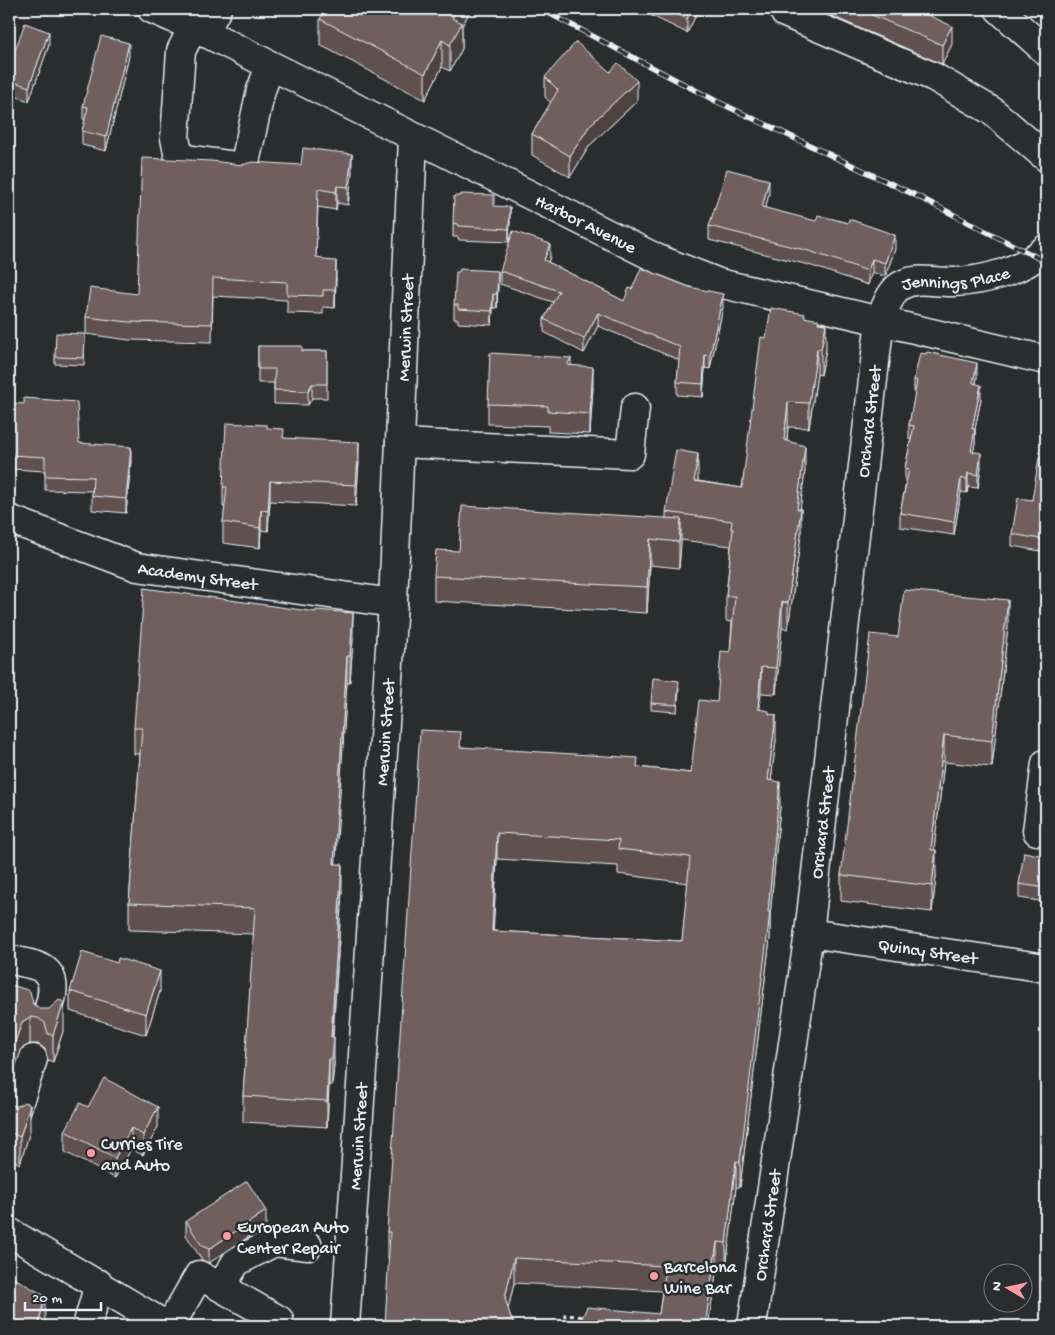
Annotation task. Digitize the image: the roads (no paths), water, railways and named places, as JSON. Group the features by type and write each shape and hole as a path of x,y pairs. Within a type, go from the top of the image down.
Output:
{"street":[{"name":"Harbor Avenue","path":"152,9 199,30 658,259 688,271 719,283 880,319 1046,360"},
{"path":"217,9 182,51 175,138 179,158 244,167 261,90 270,66"},
{"path":"999,9 1046,51"},
{"path":"785,13 934,77 992,111 1046,157"},
{"name":"Merwin Street","path":"345,1326 393,603 413,138"},
{"name":"Jennings Place","path":"880,319 897,287 910,281 954,282 1006,273 1030,261 1046,249"},
{"name":"Orchard Street","path":"752,1326 809,932 880,319"},
{"path":"400,443 630,454 635,408"},
{"name":"Academy Street","path":"9,519 137,567 393,603"},
{"path":"1037,831 1046,764"},
{"name":"Quincy Street","path":"809,932 1046,968"},
{"path":"9,959 43,969 51,980 53,994 45,1020"},
{"path":"14,1117 34,1058"},
{"path":"9,1232 168,1326 199,1275 279,1320 276,1326"},
{"path":"221,1287 236,1262 274,1242 308,1246"},
{"path":"87,1326 99,1284"}],"railway":[{"path":"541,9 716,101 917,196 1046,262"}],"place":[{"name":"Curries Tire and Auto","path":"91,1153"},
{"name":"European Auto Center Repair","path":"227,1236"},
{"name":"Barcelona Wine Bar","path":"654,1276"}]}
